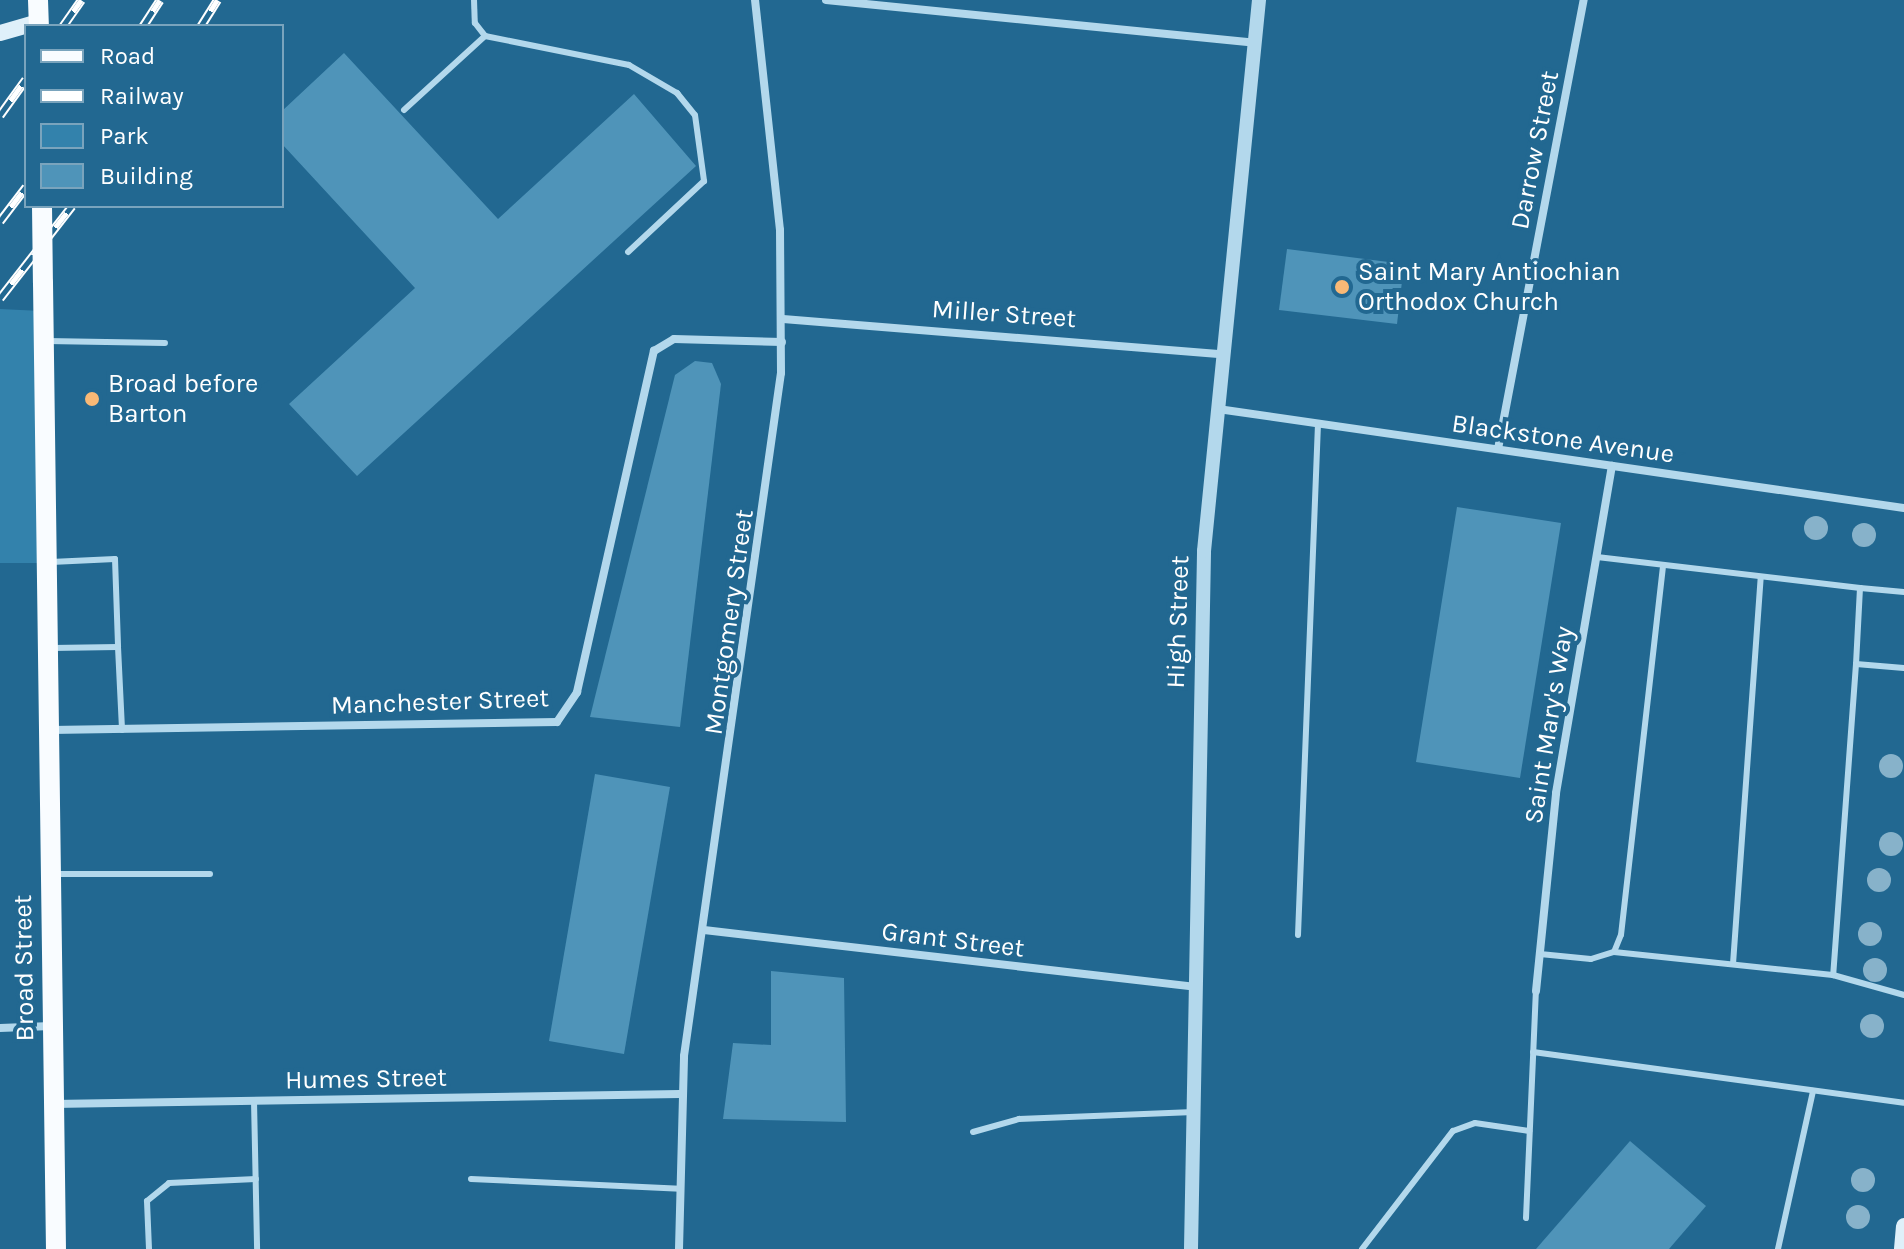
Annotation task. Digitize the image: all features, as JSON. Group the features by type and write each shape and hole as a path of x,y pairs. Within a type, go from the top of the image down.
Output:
{"main road":[{"path":"38,0 38,24"},
{"path":"0,33 24,27"},
{"name":"Broad Street","path":"42,208 48,874 56,1249"},
{"path":"1902,1249 1904,1226"}],"street":[{"name":"Montgomery Street","path":"679,1249 680,1094 782,342 777,186 755,0"},
{"path":"826,0 1255,43"},
{"name":"High Street","path":"1191,1249 1200,629 1222,354 1259,0"},
{"name":"Darrow Street","path":"1498,449 1584,0"},
{"name":"Miller Street","path":"783,319 1222,354"},
{"name":"Manchester Street","path":"47,731 557,722 577,692 654,351 674,339 782,342"},
{"name":"Blackstone Avenue","path":"1217,409 1904,508"},
{"name":"Saint Mary's Way","path":"1536,991 1556,793 1612,466"},
{"name":"Grant Street","path":"704,930 1196,987"},
{"path":"0,1028 51,1026"},
{"name":"Humes Street","path":"52,1104 680,1094"}],"lane":[{"path":"474,0 475,23 485,36 629,65 677,93 695,115 704,181 628,252"},
{"path":"404,110 485,36"},
{"path":"43,341 165,343"},
{"path":"1298,935 1318,423"},
{"path":"1597,557 1663,568 1904,592"},
{"path":"45,563 115,559 122,730"},
{"path":"1614,952 1663,568"},
{"path":"1733,964 1761,578"},
{"path":"1833,975 1860,588"},
{"path":"46,648 118,647"},
{"path":"1856,664 1904,668"},
{"path":"48,874 210,874"},
{"path":"1540,954 1591,959 1614,952 1833,975 1904,995"},
{"path":"1526,1218 1536,991"},
{"path":"1533,1052 1904,1103"},
{"path":"1778,1249 1813,1091"},
{"path":"254,1101 257,1249"},
{"path":"973,1132 1019,1119 1194,1112"},
{"path":"1362,1249 1453,1131 1475,1123 1529,1131"},
{"path":"149,1249 147,1201 169,1183 256,1179"},
{"path":"471,1179 680,1189"}],"green space":[{"path":"0,309 41,311 44,563 0,563"}],"building":[{"path":"344,53 498,219 634,94 696,166 357,476 289,404 415,288 284,146 284,109"},
{"name":"Saint Mary Antiochian Orthodox Church","path":"1287,249 1404,264 1397,324 1279,310"},
{"path":"695,361 712,363 721,384 680,727 590,717 675,375"},
{"path":"1457,507 1561,523 1520,778 1416,762"},
{"path":"595,774 670,787 624,1054 549,1041"},
{"path":"771,971 844,978 846,1122 723,1119 733,1043 771,1045"},
{"path":"1630,1141 1706,1206 1669,1249 1536,1249"}],"railway":[{"path":"64,24 81,0"},
{"path":"144,24 160,0"},
{"path":"202,24 217,0"},
{"path":"0,115 24,82"},
{"path":"0,221 24,190"},
{"path":"0,298 70,208"}],"place":[{"name":"Saint Mary Antiochian Orthodox Church","path":"1342,287"},
{"name":"Broad before Barton","path":"92,399"}]}
